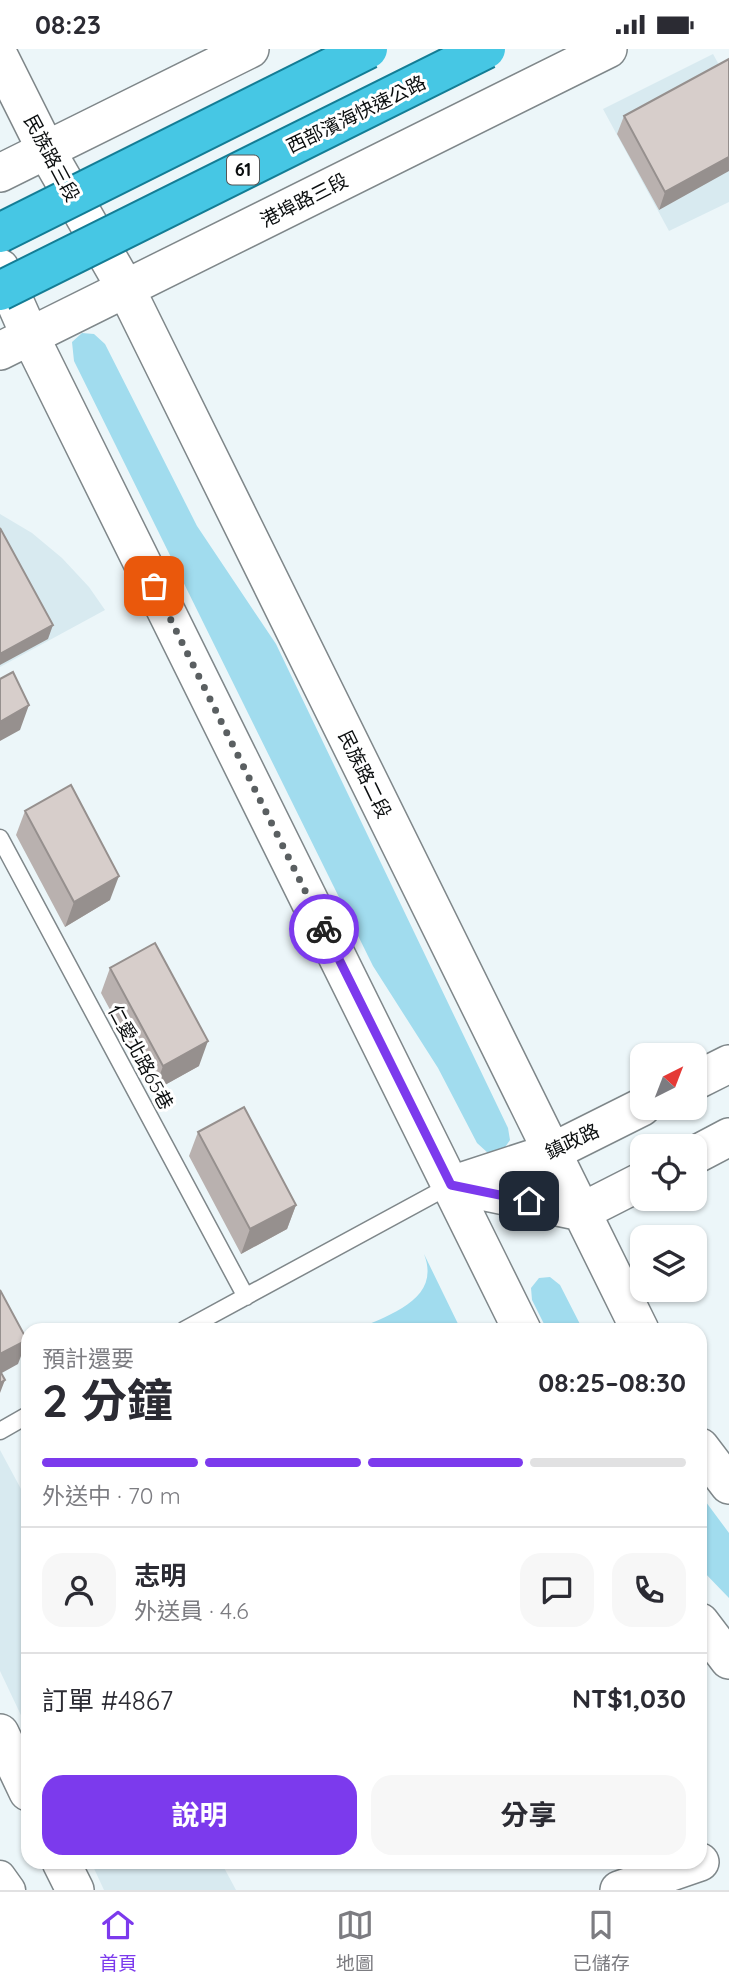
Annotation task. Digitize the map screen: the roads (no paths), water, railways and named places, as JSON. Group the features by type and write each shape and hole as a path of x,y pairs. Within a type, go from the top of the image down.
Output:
{"highway":[{"path":"0,233 369,49"},
{"name":"西部濱海快速公路","path":"0,291 486,49"}],"street":[{"path":"0,173 250,49"},
{"name":"港埠路三段","path":"15,344 607,49"},
{"name":"民族路三段","path":"0,58 46,150 86,220"},
{"name":"民族路二段","path":"86,220 126,289 637,1323"},
{"path":"0,268 15,344 451,1185 519,1323"},
{"path":"707,1075 729,1064"},
{"name":"鎮政路","path":"451,1185 552,1152 630,1113"},
{"path":"707,1148 729,1137"},
{"path":"451,1185 582,1212 630,1187"},
{"path":"707,1456 729,1485"},
{"path":"707,1631 729,1660"},
{"path":"0,1733 21,1777"},
{"path":"707,1860 729,1852"},
{"path":"64,1869 75,1890"},
{"path":"619,1890 680,1869"},
{"path":"0,1876 10,1890"}],"lane":[{"name":"仁愛北路65巷","path":"0,838 246,1297"},
{"path":"197,1323 451,1185"},
{"path":"0,1431 21,1419"}]}
